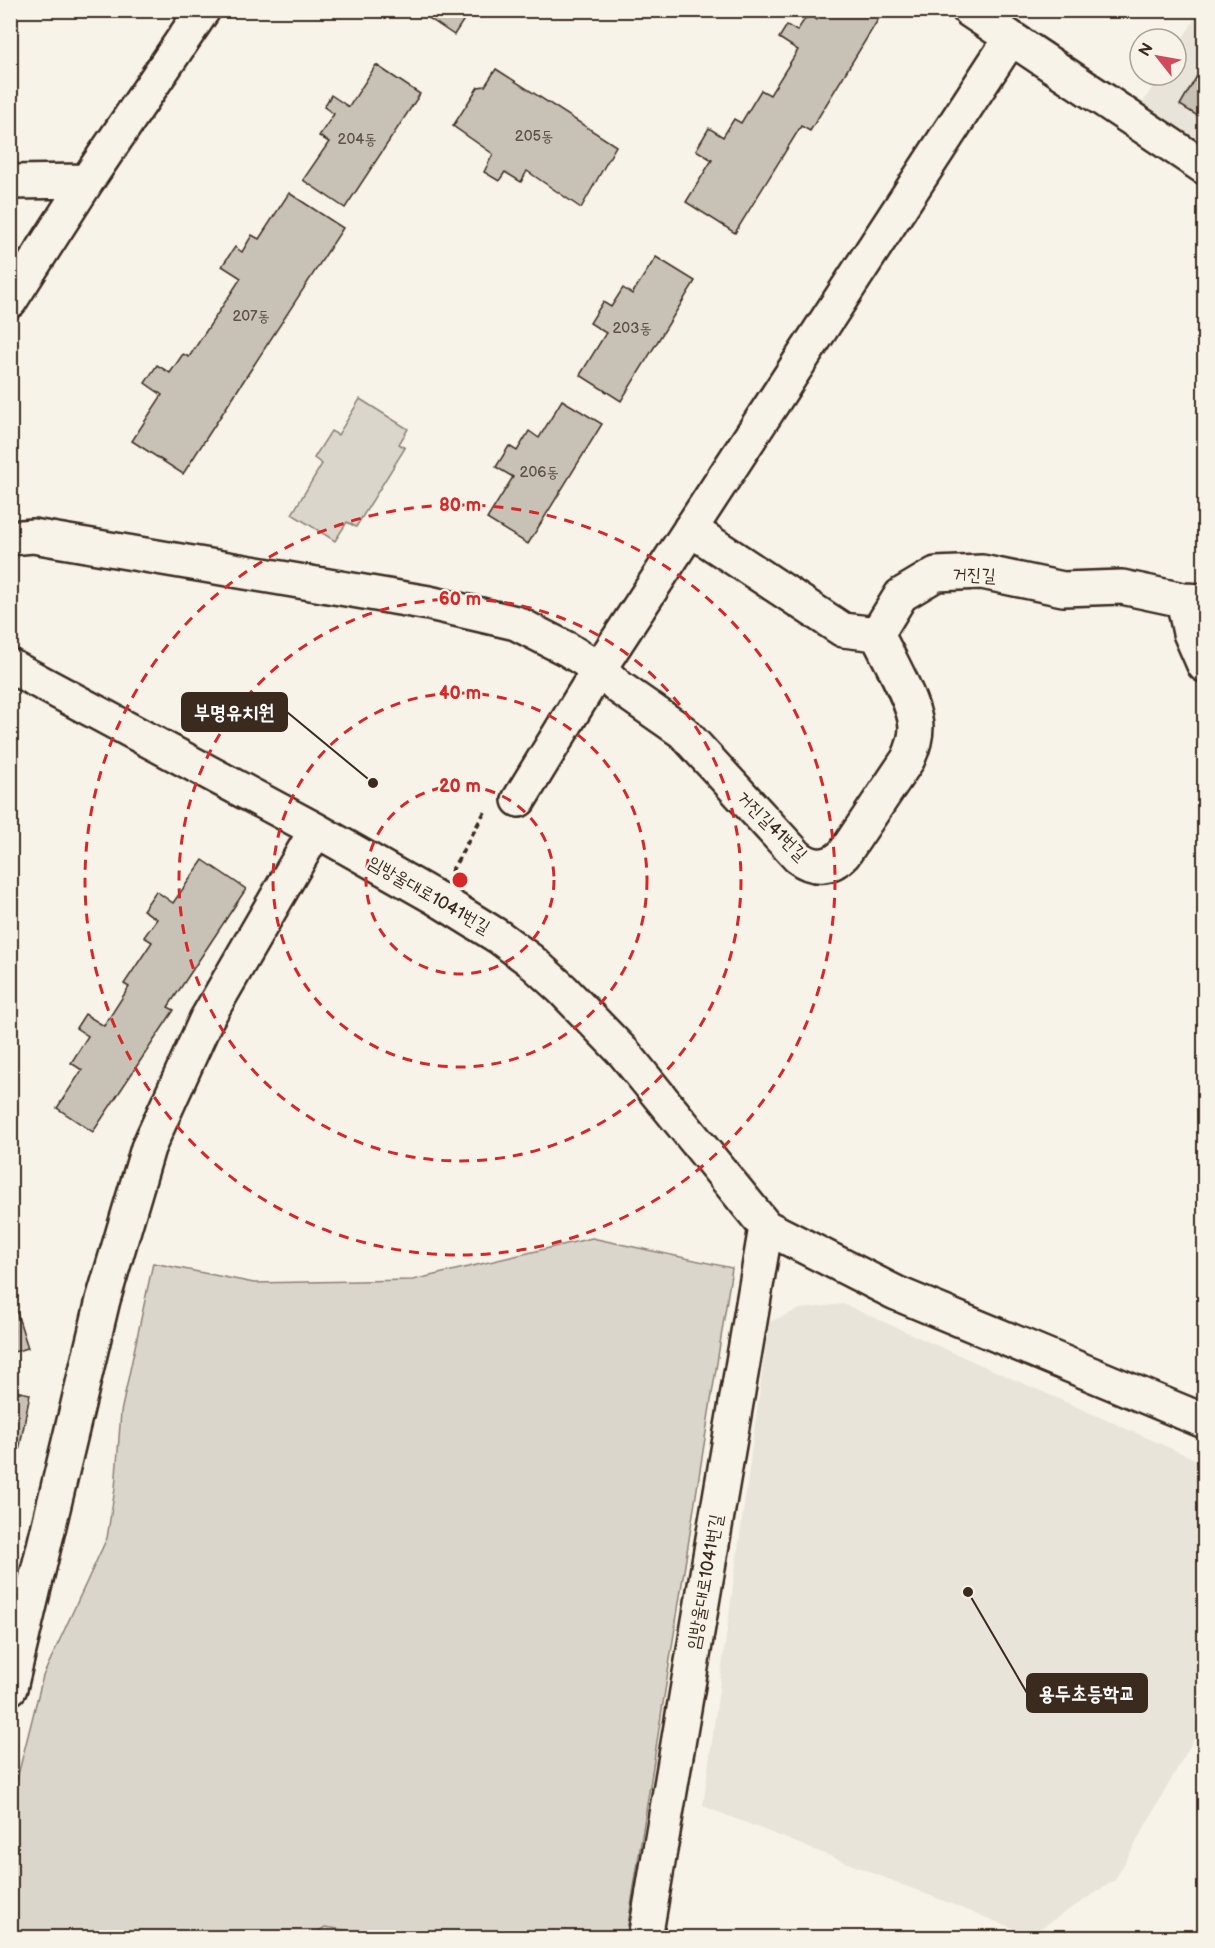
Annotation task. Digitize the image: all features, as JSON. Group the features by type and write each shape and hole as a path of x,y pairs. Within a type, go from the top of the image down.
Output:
{"street":[{"path":"10,301 87,181 203,10"},
{"path":"969,10 1204,167"},
{"path":"519,800 599,669 1011,38"},
{"path":"10,182 87,181"},
{"path":"690,529 843,630 877,634"},
{"name":"거진길41번길","path":"10,538 33,536 440,606 516,623 567,649 599,669 620,688 683,732 798,857 807,863 827,865 836,862 844,854 908,759 915,742 916,724 912,707 877,634"},
{"name":"거진길","path":"877,634 901,595 936,574 982,573 1063,588 1122,587 1194,601"},
{"path":"1194,601 1190,633 1204,665"},
{"name":"임방울대로1041번길","path":"10,666 316,830 436,898 499,937 530,960 562,989 625,1054 766,1227 896,1293 1204,1421"},
{"path":"10,1688 103,1300 148,1148 206,1020 316,830"},
{"name":"임방울대로1041번길","path":"645,1938 766,1227"}],"path":[{"path":"436,898 497,792 519,800"}],"shaded area":[{"path":"1200,11 1204,11 1204,146 1141,106 1153,87 1188,87 1188,30"},
{"path":"360,399 408,429 399,444 405,448 356,527 347,522 335,541 292,514 322,464 314,458 331,431 338,435"},
{"path":"592,1238 732,1268 626,1937 397,1938 325,1927 308,1938 11,1937 11,1803 43,1676 107,1538 115,1489 121,1412 153,1263 254,1283 413,1280"},
{"path":"843,1304 1204,1463 1204,1721 1115,1880 1030,1935 703,1806 769,1322 801,1309"}],"building":[{"path":"417,10 470,10 454,35"},
{"path":"823,10 884,10 810,131 801,126 735,233 686,202 712,160 696,150 709,128 723,137 734,119 741,123 761,90 770,95 798,50 779,38 787,25 797,31 808,14 817,20"},
{"path":"1204,64 1204,120 1180,105"},
{"path":"376,65 420,94 345,208 303,180 329,142 319,136 334,114 324,107 331,95 349,107"},
{"path":"496,69 616,146 581,208 527,171 521,182 505,172 499,181 484,172 493,154 453,126 478,87 485,86"},
{"path":"289,193 343,228 183,474 132,441 162,395 145,383 157,365 170,373 183,354 189,357 241,278 222,266 235,247 242,252 252,235 259,239"},
{"path":"656,257 695,281 621,401 580,375 606,333 590,323 603,302 611,307 623,288 632,294"},
{"path":"562,400 602,424 528,544 487,519 513,477 496,467 509,446 517,451 529,431 539,438"},
{"path":"203,860 246,889 168,1007 174,1010 93,1132 57,1108 82,1070 71,1063 88,1036 76,1028 85,1014 104,1026 129,987 124,984 152,942 144,937 157,919 143,910 156,891 173,903"},
{"path":"10,1291 28,1348 10,1353"},
{"path":"10,1390 30,1394 10,1498"}],"place":[{"name":"부명유치원","path":"373,783"},
{"name":"용두초등학교","path":"968,1592"}]}
